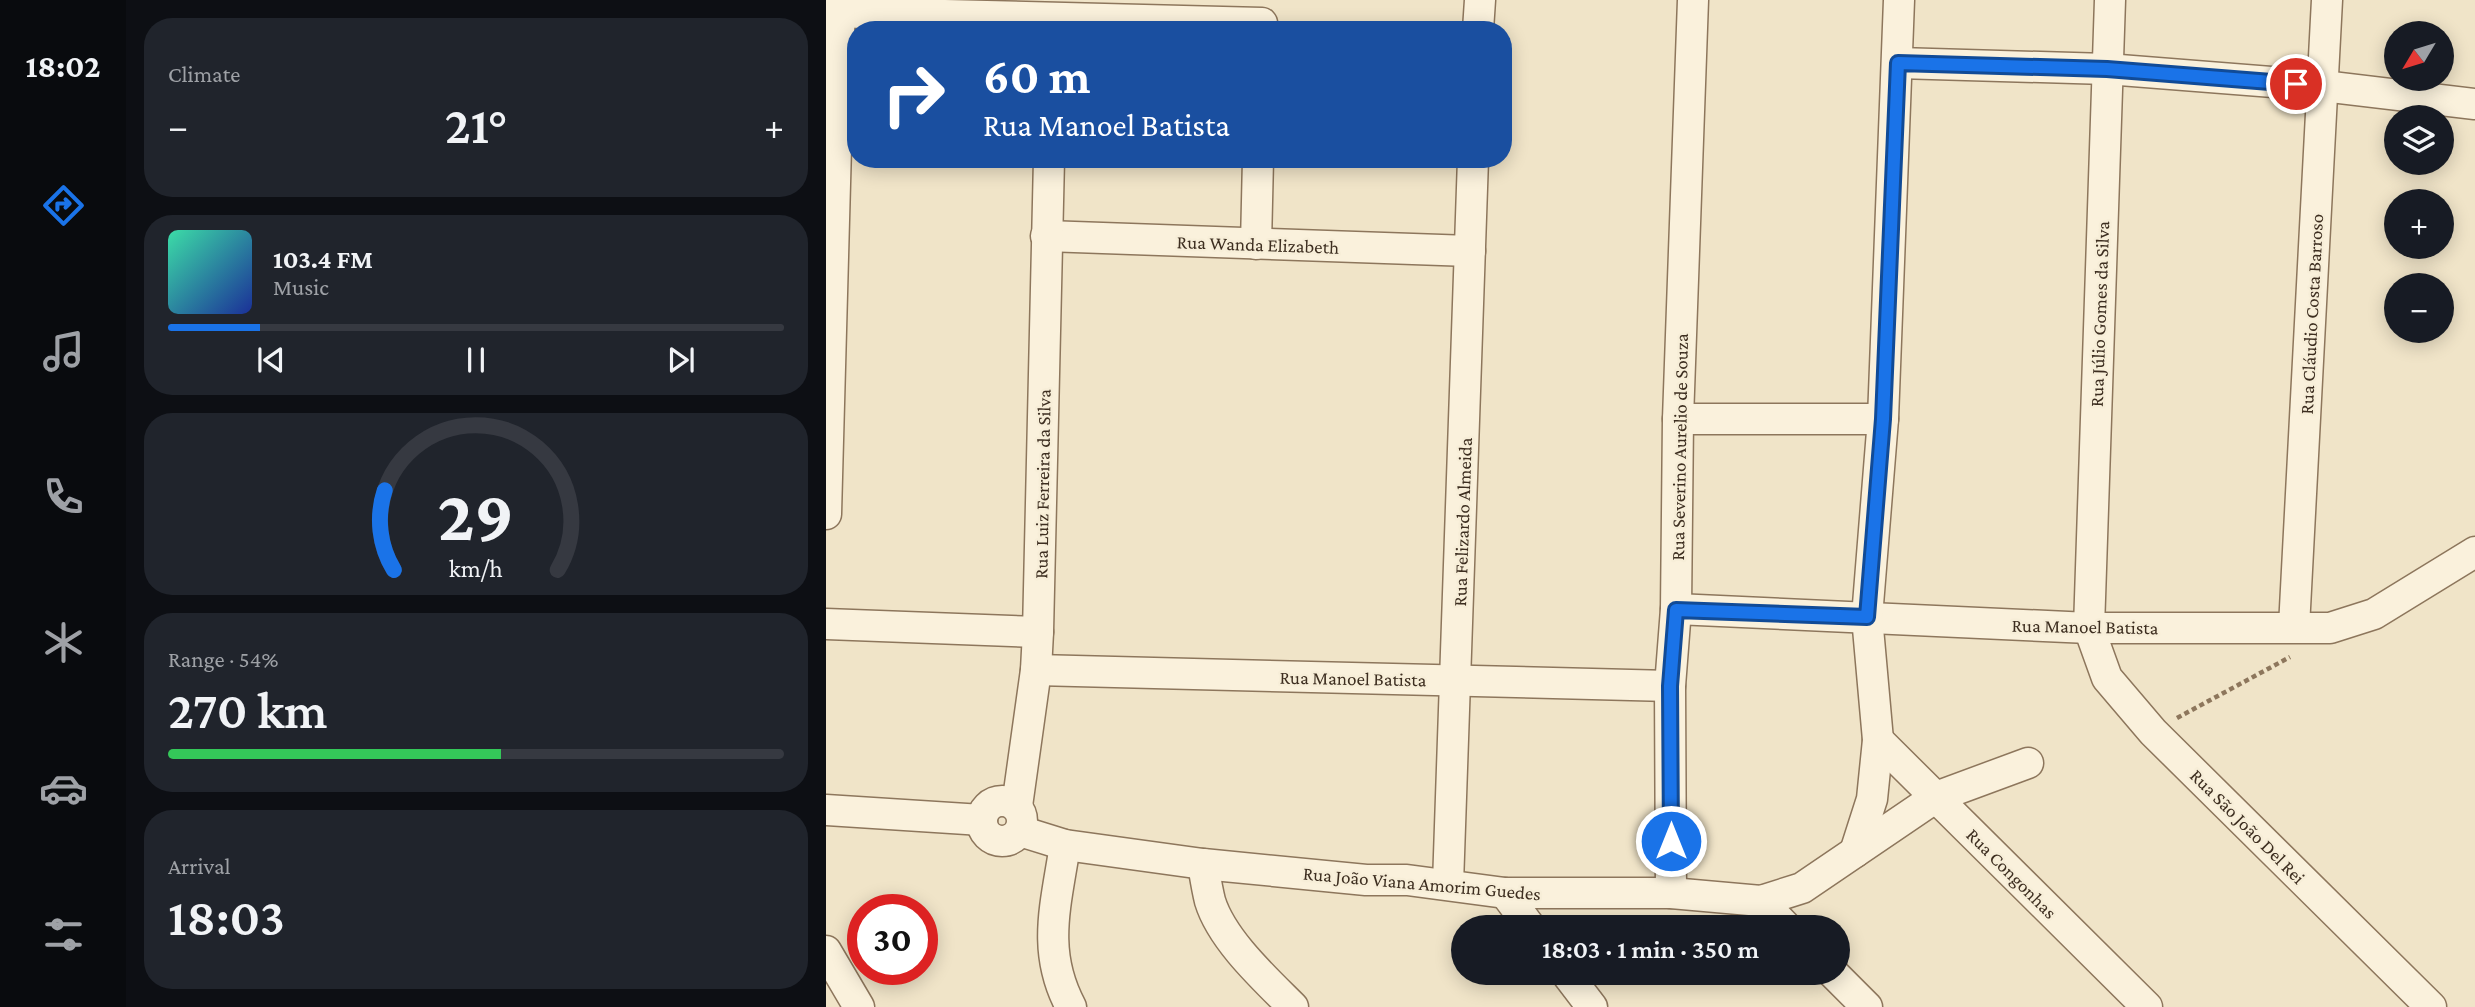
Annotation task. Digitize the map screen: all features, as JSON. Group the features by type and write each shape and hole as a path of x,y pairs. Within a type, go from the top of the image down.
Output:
{"street":[{"path":"1479,21 1480,0"},
{"name":"Rua Severino Aurelio de Souza","path":"1671,893 1670,686 1676,610 1678,419 1693,0"},
{"path":"1855,852 1872,799 1878,740 1867,617 1883,419 1899,0"},
{"name":"Rua Júlio Gomes da Silva","path":"2089,628 2110,0"},
{"name":"Rua Cláudio Costa Barroso","path":"2295,641 2327,0"},
{"path":"826,514 835,8 1055,16 1262,17"},
{"path":"1898,63 2107,69 2323,86 2475,104"},
{"name":"Rua Luiz Ferreira da Silva","path":"1019,819 1038,632 1045,438 1049,168"},
{"path":"1256,244 1258,168"},
{"name":"Rua Felizardo Almeida","path":"1448,884 1474,168"},
{"name":"Rua Wanda Elizabeth","path":"1046,236 1470,251"},
{"path":"1678,419 1883,419"},
{"name":"Rua Manoel Batista","path":"1676,610 2089,628 2295,641 2374,614 2475,552"},
{"path":"826,624 1038,632"},
{"name":"Rua São João Del Rei","path":"2089,628 2107,678 2152,732 2431,1007"},
{"name":"Rua Manoel Batista","path":"1036,670 1670,686"},
{"name":"Rua Congonhas","path":"1878,740 2147,1007"},
{"name":"Rua João Viana Amorim Guedes","path":"1019,819 1065,845 1203,864 1448,884 1505,893 1671,893 1761,901 1802,888 1936,797 2028,763"},
{"path":"826,810 982,820 987,807 998,801 1019,819"},
{"path":"1065,845 1053,951 1058,982 1071,1007"},
{"path":"1203,864 1211,903 1222,923 1245,957 1293,1007"},
{"path":"1505,893 1521,915"},
{"path":"1761,901 1774,915"},
{"path":"826,951 859,1007"},
{"path":"1575,985 1592,1007"},
{"path":"1845,985 1867,1007"}],"path":[{"path":"2152,732 2295,641"}],"route":[{"path":"1671,841 1670,686 1676,610 1867,617 1883,419 1898,63 2107,69 2296,84"}]}
